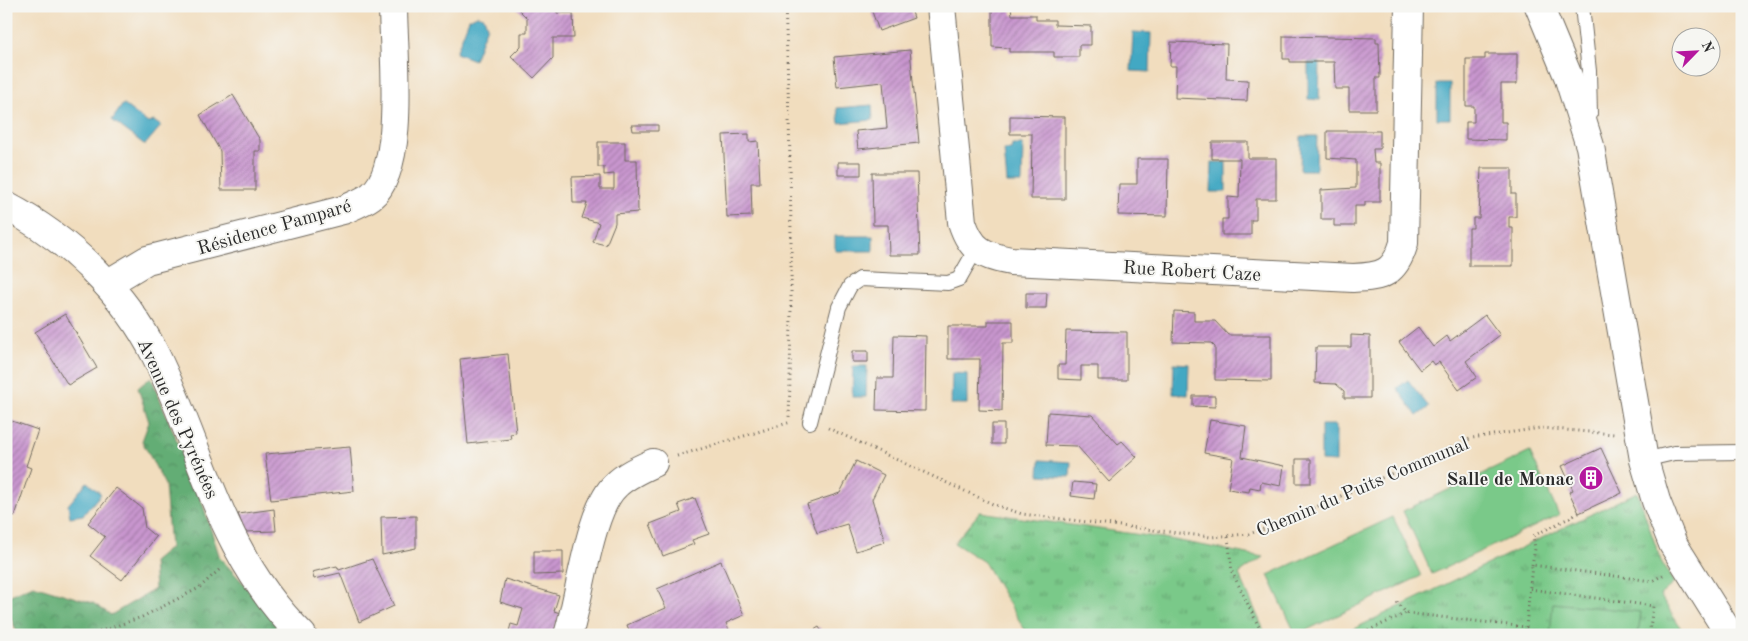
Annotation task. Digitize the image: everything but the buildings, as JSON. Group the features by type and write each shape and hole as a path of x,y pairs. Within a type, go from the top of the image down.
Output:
{"street":[{"name":"Résidence Pamparé","path":"107,284 147,260 343,210 372,196 388,170 395,139 392,6"},
{"path":"941,6 962,222 966,236 976,249"},
{"name":"Rue Robert Caze","path":"976,249 992,258 1011,261 1352,278 1371,277 1386,272 1398,260 1404,243 1409,6"},
{"path":"1539,6 1568,76 1590,146 1642,448 1656,501 1673,544 1730,635"},
{"name":"Avenue des Pyrénées","path":"6,206 24,215 64,244 107,284 135,320 156,356 228,531 266,595 302,635"},
{"path":"568,635 594,524 602,504 615,485 633,472 652,463"}],"lane":[{"path":"1582,6 1589,71 1590,146"},
{"path":"810,422 839,307 850,286 860,280 948,283 959,278 976,249"},
{"path":"1642,448 1674,453 1742,452"}],"path":[{"path":"785,6 791,130 793,275 789,422"},
{"name":"Chemin du Puits Communal","path":"652,463 789,422 810,422 832,429 995,505 1022,514 1211,538 1249,534 1272,526 1472,438 1541,428 1642,448"},
{"path":"1524,635 1535,549 1533,536 1579,513"},
{"path":"1228,537 1232,572 1263,635"},
{"path":"90,635 142,616 199,588 239,551"},
{"path":"1532,565 1652,581 1685,562"},
{"path":"1530,589 1653,606 1649,635"},
{"path":"1397,602 1406,613"},
{"path":"1358,635 1406,613 1526,627"}],"green space":[{"path":"151,377 202,502 220,558 292,635 18,635 6,606 6,597 33,585 93,603 111,615 155,589 153,562 170,548 165,485 142,441 149,422 138,388"},
{"path":"1530,452 1559,515 1432,574 1403,511"},
{"path":"1637,492 1661,561 1674,583 1660,595 1685,635 1341,635"},
{"path":"980,512 1169,539 1263,557 1239,574 1266,635 1028,635 984,562 954,543"},
{"path":"1393,517 1421,576 1296,635 1268,575"},
{"path":"1553,603 1641,612 1638,635 1550,635"}],"water":[{"path":"477,15 484,17 487,26 474,60 456,53 469,19"},
{"path":"1133,32 1151,33 1150,72 1131,71"},
{"path":"1308,63 1320,63 1319,100 1308,99"},
{"path":"1437,84 1450,84 1450,119 1437,119"},
{"path":"123,104 148,123 154,121 161,126 145,145 112,120"},
{"path":"872,105 873,120 839,123 837,108"},
{"path":"1301,136 1317,136 1316,170 1300,170"},
{"path":"1012,145 1023,145 1022,183 1007,183 1004,150 1011,150"},
{"path":"1212,162 1226,162 1226,192 1211,192"},
{"path":"835,236 873,236 873,251 835,251"},
{"path":"1174,363 1189,364 1188,395 1173,394"},
{"path":"853,366 867,366 866,397 852,397"},
{"path":"952,373 967,374 967,404 951,404"},
{"path":"1408,380 1429,407 1417,416 1397,388"},
{"path":"1321,425 1336,425 1336,462 1321,461"},
{"path":"1040,460 1071,462 1070,477 1039,475"},
{"path":"87,482 101,494 83,515 70,517 68,505"}],"place":[{"name":"Salle de Monac","path":"1591,478"}]}
